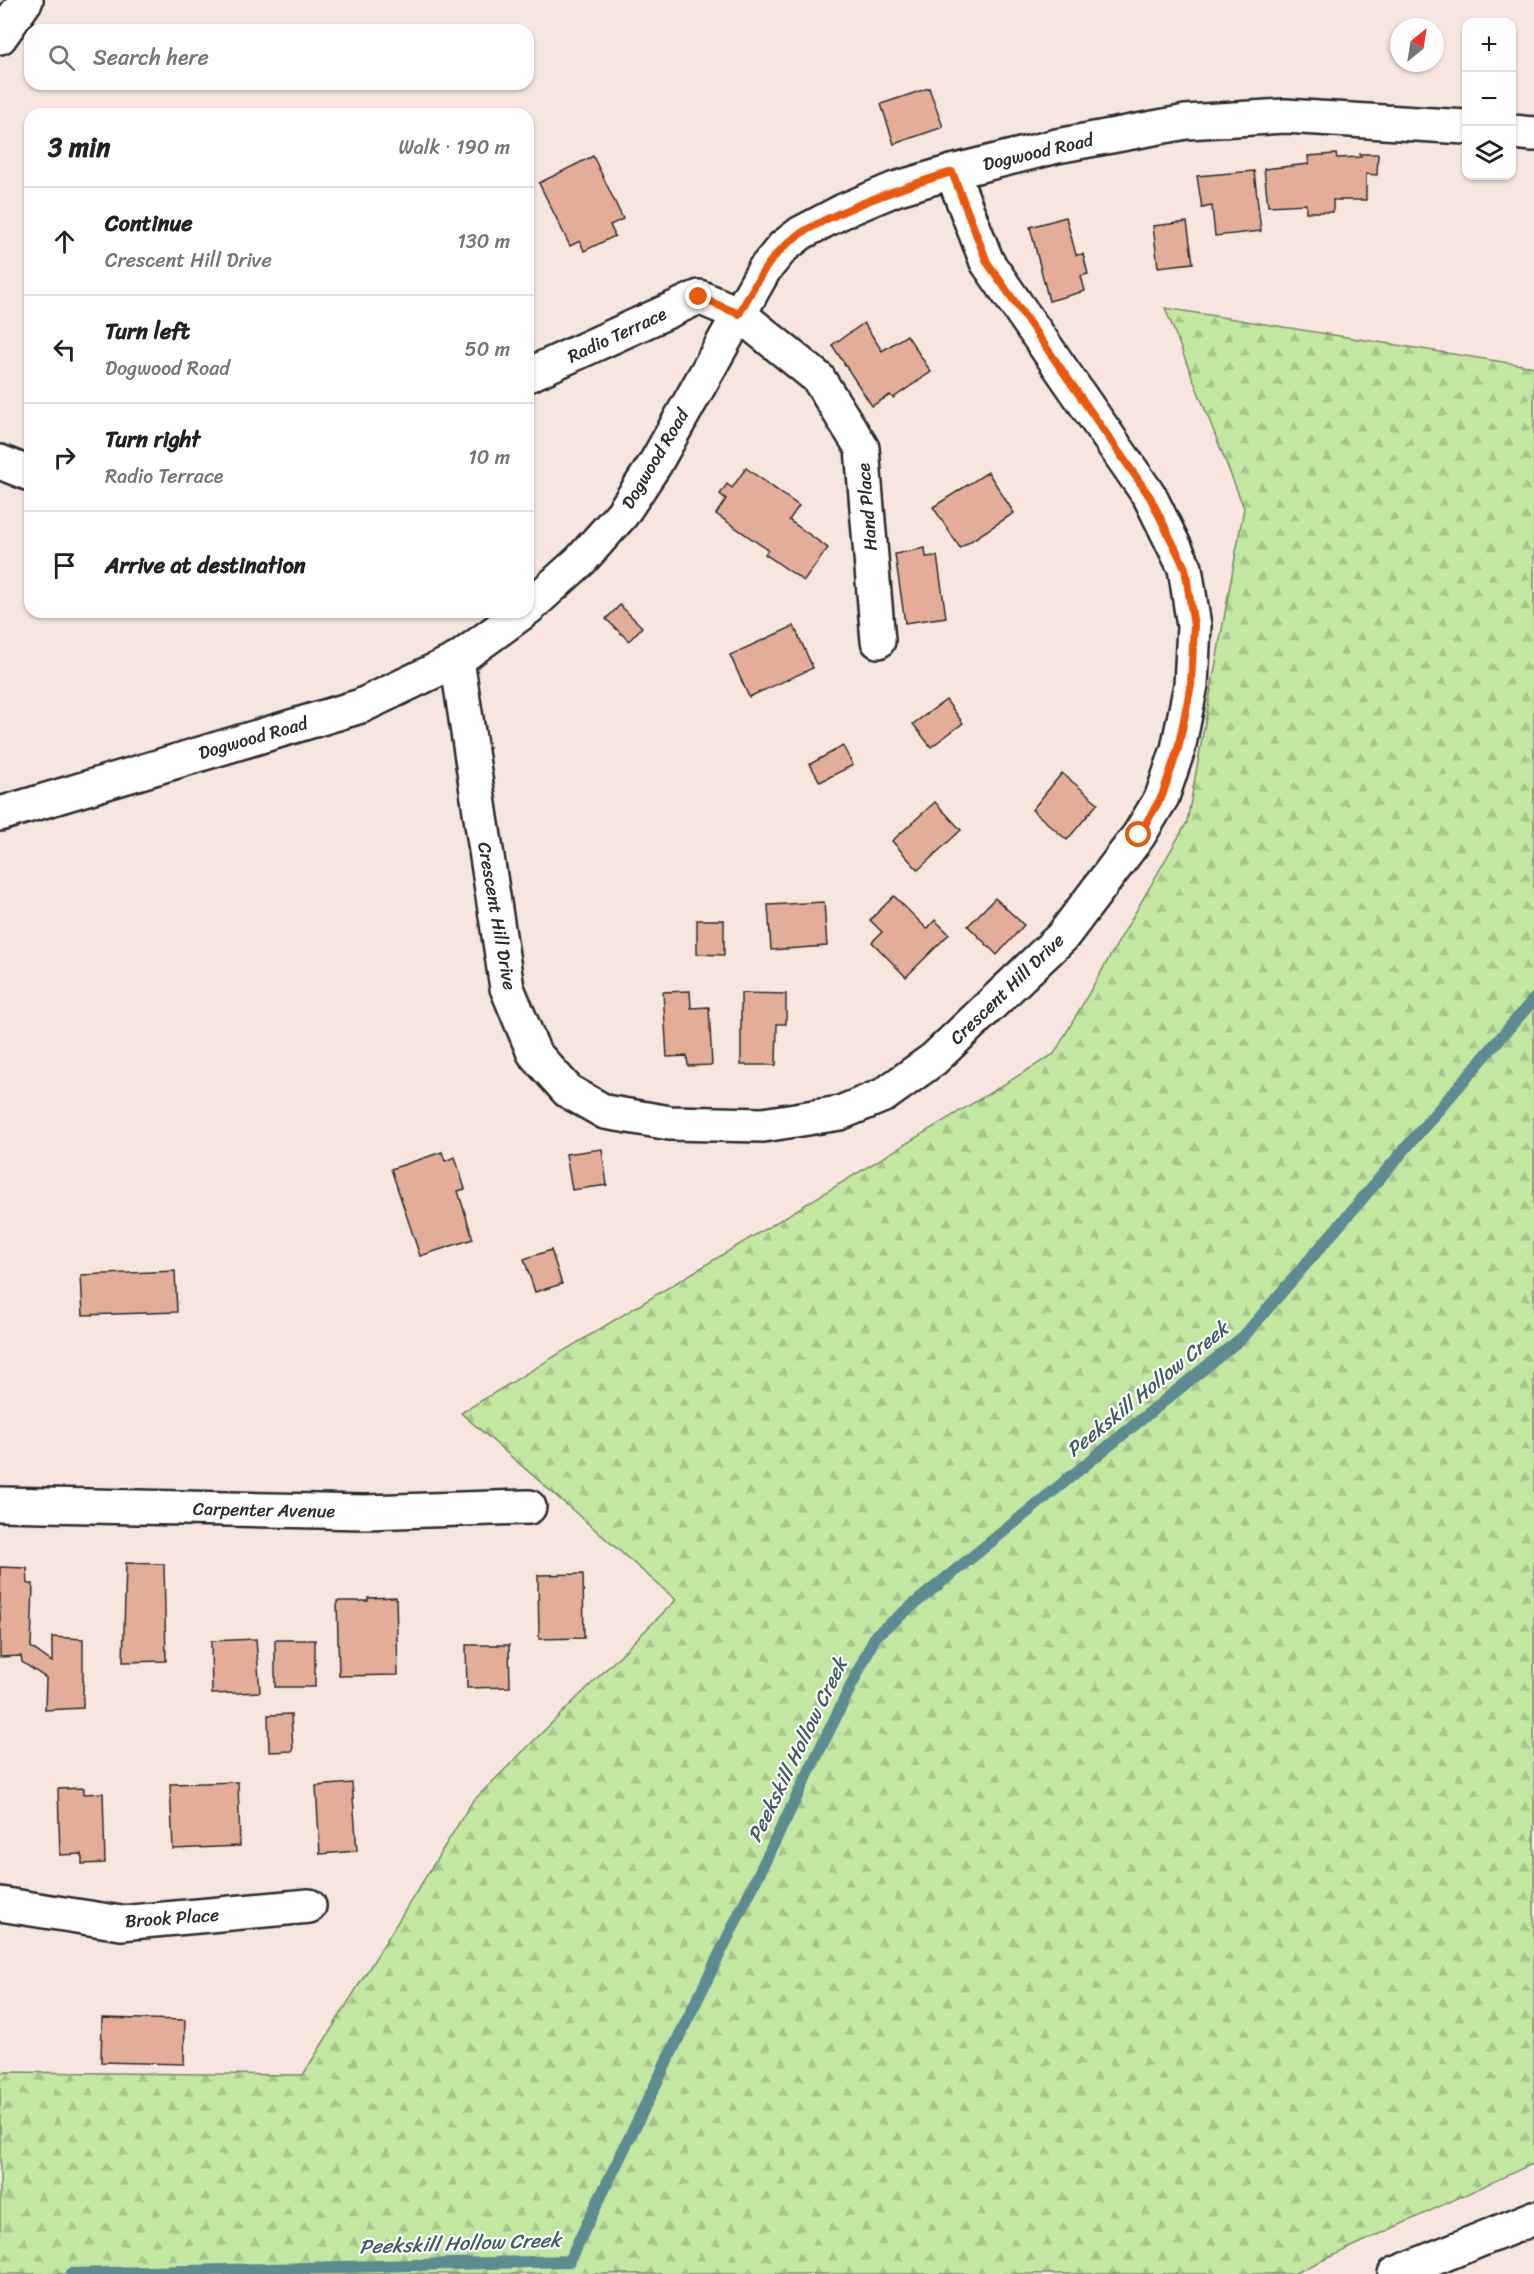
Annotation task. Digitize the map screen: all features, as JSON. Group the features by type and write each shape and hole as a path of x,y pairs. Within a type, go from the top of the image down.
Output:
{"street":[{"path":"0,37 26,0"},
{"name":"Dogwood Road","path":"534,603 581,560 622,514 655,464 764,270 783,247 801,233 843,211 895,189 952,172 1057,146 1186,122 1285,116 1462,127"},
{"path":"1516,132 1534,134"},
{"name":"Crescent Hill Drive","path":"457,660 507,988 534,1053 568,1091 605,1112 670,1123 763,1125 840,1113 885,1095 934,1059 1062,937 1139,835 1162,796 1178,749 1189,696 1194,626 1185,568 1150,497 987,262 952,172"},
{"name":"Radio Terrace","path":"534,372 699,297 739,314"},
{"name":"Hand Place","path":"739,314 818,378 862,448 878,642"},
{"path":"0,462 24,472"},
{"name":"Dogwood Road","path":"0,814 361,706 457,660 515,618"},
{"name":"Carpenter Avenue","path":"0,1504 365,1512 529,1507"},
{"name":"Brook Place","path":"0,1904 121,1923 309,1906"},
{"path":"1395,2274 1534,2218"}],"green space":[{"path":"1165,308 1534,367 1534,2163 1293,2274 0,2274 0,2072 303,2075 472,1802 676,1600 461,1413 1054,1054 1187,822 1244,508"}],"building":[{"path":"929,88 943,127 894,144 881,104"},
{"path":"1336,154 1337,158 1378,154 1377,175 1366,174 1366,200 1333,200 1333,212 1306,212 1306,204 1268,206 1264,169 1309,164 1308,156"},
{"path":"593,156 623,219 610,225 615,236 584,251 580,241 570,246 539,183"},
{"path":"1254,171 1261,231 1215,236 1212,206 1202,208 1197,176"},
{"path":"1066,217 1076,255 1083,254 1088,274 1081,276 1085,291 1049,301 1030,227"},
{"path":"1187,222 1193,263 1158,267 1153,226"},
{"path":"864,323 882,351 907,335 931,372 893,398 890,395 872,406 832,345"},
{"path":"746,468 799,506 789,520 828,548 804,581 765,554 768,550 716,514 726,499 720,494 727,484 732,488"},
{"path":"988,472 1014,513 960,548 933,507"},
{"path":"925,548 926,557 937,556 946,617 905,623 895,554"},
{"path":"620,605 642,627 629,641 606,619"},
{"path":"794,626 813,668 749,697 730,655"},
{"path":"946,700 963,723 931,747 913,724"},
{"path":"843,746 853,765 820,782 810,764"},
{"path":"1062,773 1098,803 1067,840 1032,810"},
{"path":"935,802 961,830 918,870 892,841"},
{"path":"894,896 927,929 935,920 949,934 906,977 872,942 882,932 870,920"},
{"path":"995,898 1024,925 997,955 968,926"},
{"path":"824,902 827,946 771,950 768,905"},
{"path":"697,920 724,920 724,955 697,954"},
{"path":"690,991 691,1008 709,1007 712,1065 688,1066 687,1056 667,1057 663,992"},
{"path":"741,993 786,994 786,1024 777,1024 776,1065 741,1065"},
{"path":"602,1149 607,1185 572,1190 566,1154"},
{"path":"442,1152 445,1161 455,1157 465,1189 458,1191 473,1239 420,1256 391,1169"},
{"path":"551,1250 562,1284 535,1292 524,1259"},
{"path":"175,1271 177,1312 83,1315 81,1275"},
{"path":"126,1563 164,1564 166,1661 123,1662"},
{"path":"0,1567 27,1568 28,1584 33,1584 31,1647 52,1662 52,1637 83,1639 83,1708 45,1710 46,1678 22,1662 21,1656 0,1657"},
{"path":"583,1574 584,1638 539,1639 538,1575"},
{"path":"396,1597 398,1675 339,1676 337,1601 368,1601 368,1598"},
{"path":"256,1639 260,1692 212,1694 211,1641"},
{"path":"275,1640 315,1640 315,1687 275,1687"},
{"path":"466,1645 509,1645 510,1687 467,1688"},
{"path":"291,1714 293,1751 269,1752 268,1715"},
{"path":"238,1782 240,1846 173,1849 170,1784"},
{"path":"352,1783 357,1851 320,1854 316,1786"},
{"path":"84,1788 84,1794 103,1793 105,1863 82,1864 82,1854 60,1855 58,1789"},
{"path":"102,2018 185,2020 184,2064 101,2062"}],"waterway":[{"name":"Peekskill Hollow Creek","path":"71,2274 569,2261 876,1635 1244,1336 1534,999"}],"route":[{"path":"699,297 739,314 764,270 783,247 801,233 843,211 895,189 952,172 987,262 1150,497 1185,568 1194,626 1191,685 1178,749 1162,796 1139,835"}]}
